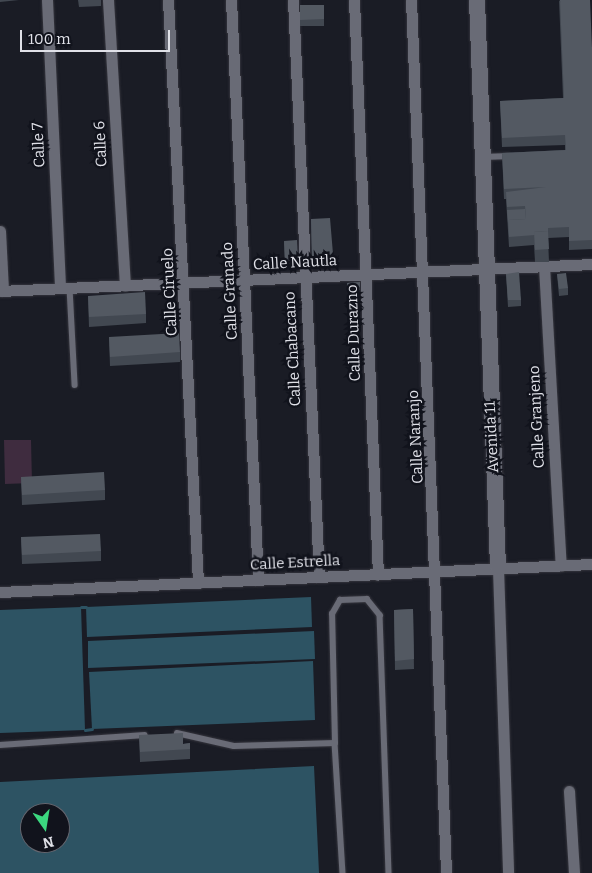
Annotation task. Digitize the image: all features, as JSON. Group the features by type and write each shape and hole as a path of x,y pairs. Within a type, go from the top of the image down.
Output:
{"street":[{"name":"Calle 7","path":"47,0 65,288"},
{"name":"Calle 6","path":"108,0 125,286"},
{"name":"Calle Ciruelo","path":"168,0 185,283 198,583"},
{"name":"Calle Granado","path":"231,0 258,580"},
{"name":"Calle Chabacano","path":"293,0 319,577"},
{"name":"Calle Durazno","path":"354,0 367,274 378,574"},
{"name":"Calle Naranjo","path":"411,0 438,572 446,873"},
{"name":"Avenida 11","path":"477,0 480,158 498,568 508,873"},
{"path":"0,231 2,291"},
{"name":"Calle Nautla","path":"2,291 592,264"},
{"name":"Calle Granjeno","path":"544,266 561,566"},
{"name":"Calle Estrella","path":"0,592 592,564"},
{"path":"569,791 574,873"}],"lane":[{"path":"480,158 521,156"},
{"path":"65,288 75,384"},
{"path":"343,873 335,743 332,614 340,600 367,599 380,615 389,873"},
{"path":"163,734 210,737 234,746 335,743"},
{"path":"0,745 154,735"}],"shaded area":[{"path":"4,440 31,440 32,483 5,484"}],"water":[{"path":"311,597 312,627 87,637 86,607"},
{"path":"81,607 85,730 0,733 0,610"},
{"path":"314,631 315,659 88,668 88,641"},
{"path":"313,661 315,720 92,729 89,672"},
{"path":"314,766 319,873 0,873 0,782"}],"building":[{"path":"560,0 590,0 592,48 592,240 569,241 569,227 548,228 548,231 534,232 535,235 509,237 508,220 526,219 525,206 507,207 506,192 546,187 504,189 502,153 566,150 565,135 502,138 500,101 564,98"},
{"path":"300,5 324,5 324,19 300,20"},
{"path":"525,209 526,219 508,220 508,223 507,210"},
{"path":"330,218 333,254 312,256 311,219"},
{"path":"548,231 549,249 535,250 534,232"},
{"path":"297,240 298,260 285,261 284,241"},
{"path":"519,272 521,300 508,300 506,274"},
{"path":"566,273 568,288 559,289 557,274"},
{"path":"360,282 360,287 348,288 347,283"},
{"path":"145,292 146,314 89,317 88,296"},
{"path":"179,333 180,352 110,357 109,337"},
{"path":"104,472 105,490 22,495 21,477"},
{"path":"100,534 101,551 22,555 21,537"},
{"path":"413,609 414,659 395,661 394,610"},
{"path":"183,733 183,744 190,743 190,749 140,752 139,735"}],"waterway":[{"path":"81,607 86,607"},
{"path":"85,730 92,729"}]}
